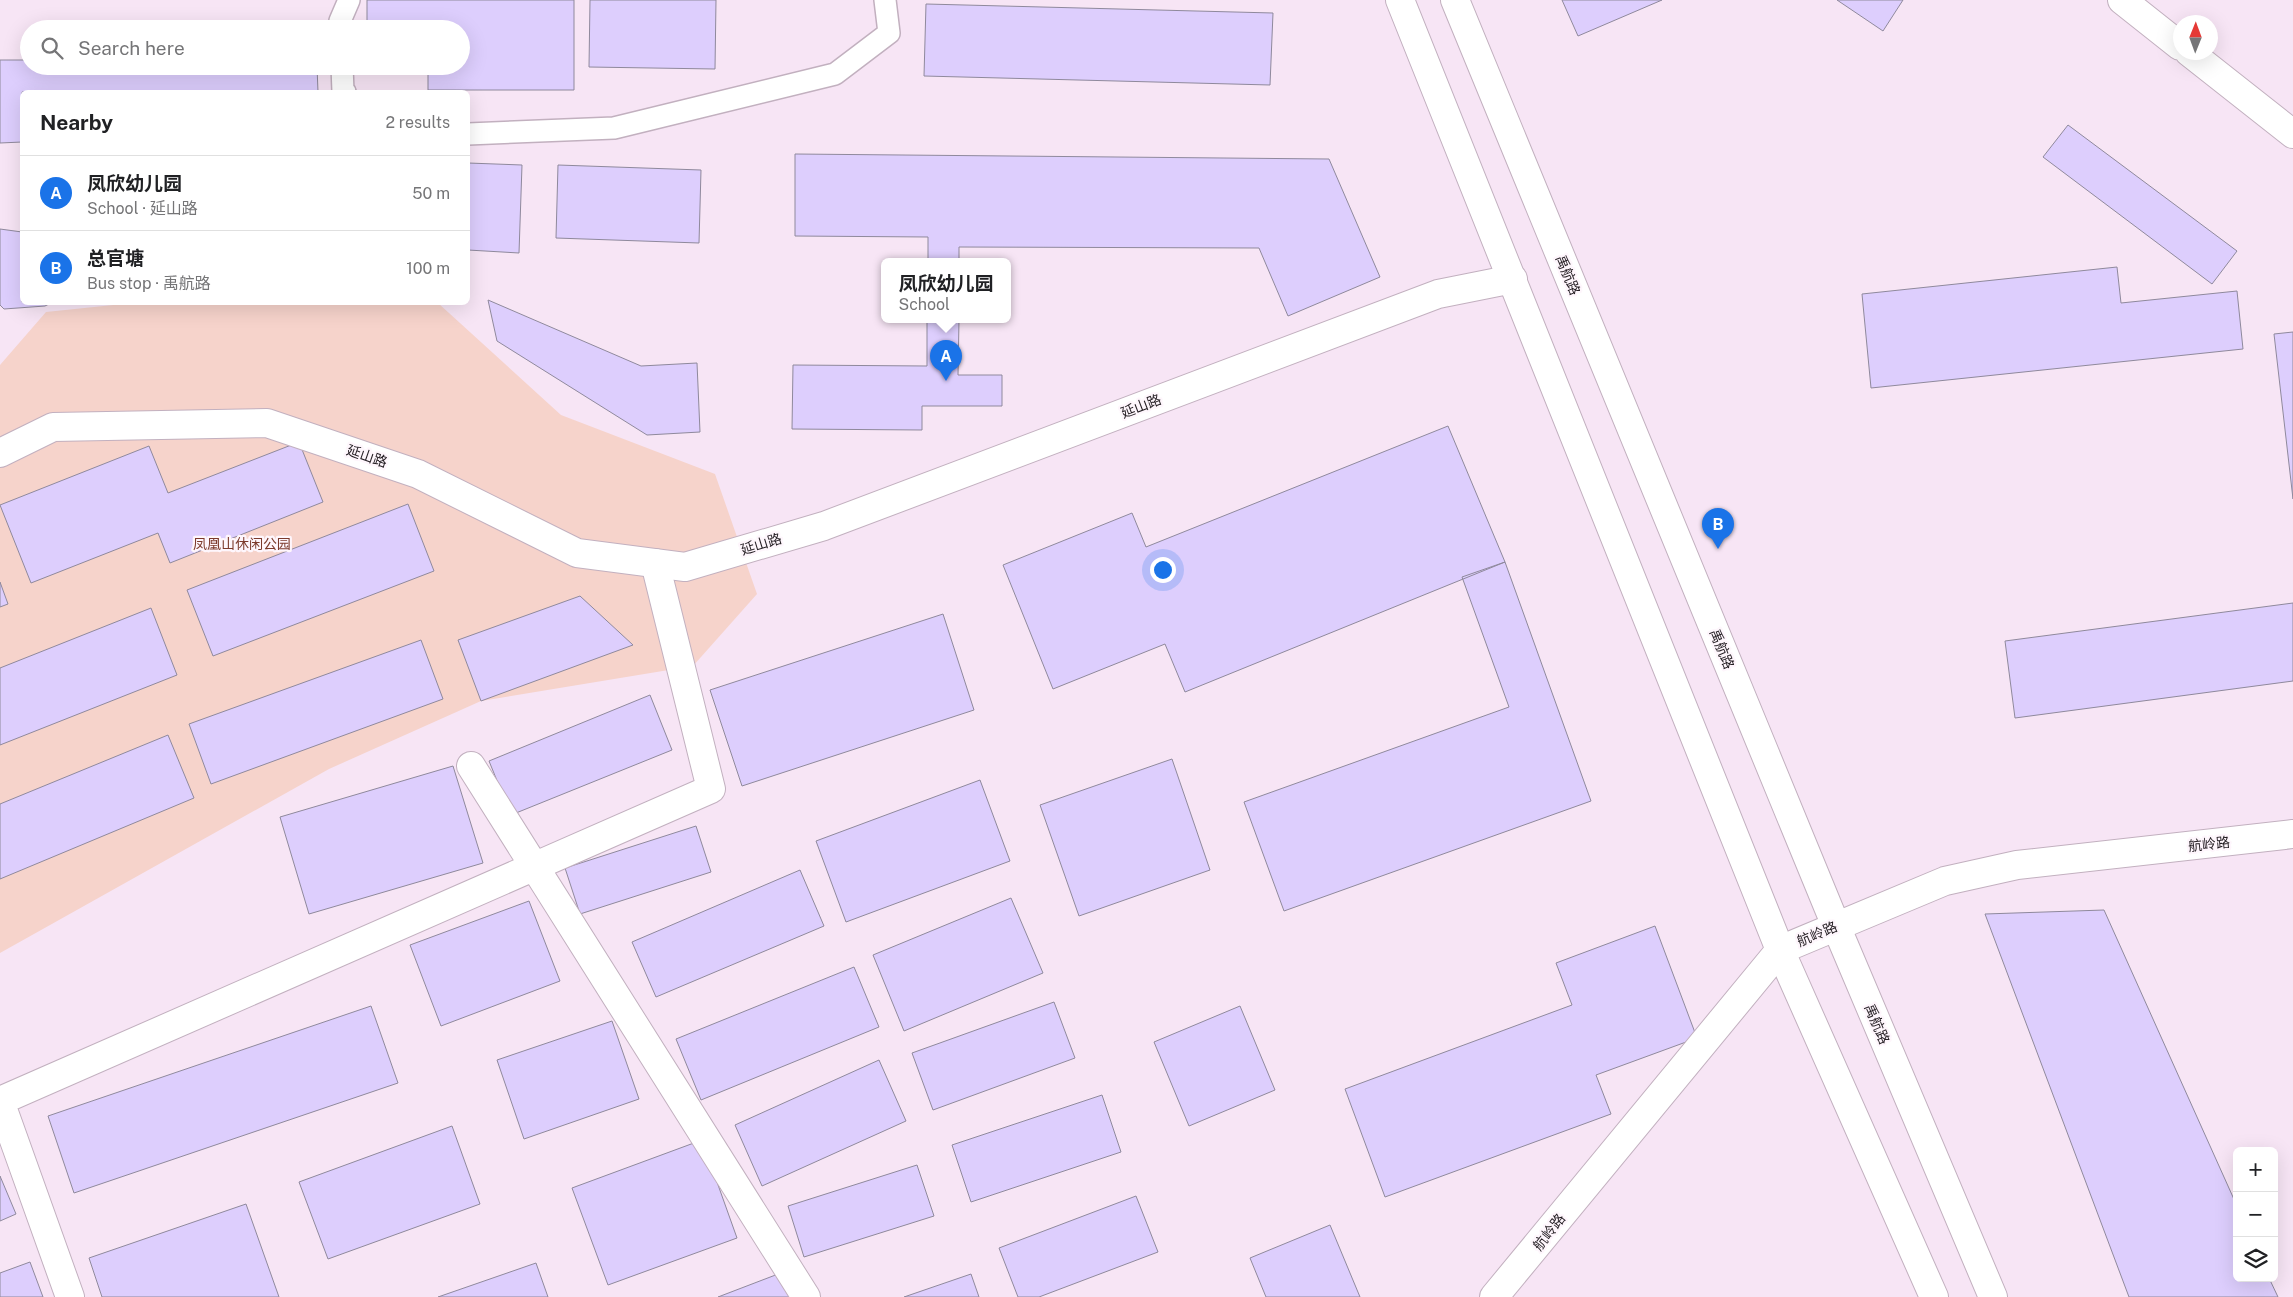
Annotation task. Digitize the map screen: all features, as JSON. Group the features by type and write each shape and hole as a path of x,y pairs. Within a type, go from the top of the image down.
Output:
{"street":[{"path":"1400,0 1780,950 1934,1297"},
{"name":"禹航路","path":"1455,0 1836,926 1993,1297"},
{"path":"2122,0 2173,40"},
{"path":"2199,60 2293,134"},
{"name":"延山路","path":"0,453 53,427 267,423 418,474 578,553 685,567 824,526 1438,294 1513,279"},
{"path":"70,1297 0,1101 711,789 655,563"},
{"path":"471,766 806,1297"},
{"name":"航岭路","path":"1494,1297 1780,950 1945,881 2017,865 2293,834"}],"lane":[{"path":"340,20 349,0"},
{"path":"470,134 614,128 835,74 889,32 885,0"},
{"path":"342,75 343,90"}],"green space":[{"name":"凤凰山休闲公园","path":"113,305 440,305 561,415 715,474 757,594 693,666 481,701 329,769 0,953 0,365 46,312"}],"building":[{"path":"367,0 574,0 574,90 428,90 428,75 470,75 470,20 367,20"},
{"path":"590,0 716,0 715,69 589,67"},
{"path":"1562,0 1662,0 1578,36"},
{"path":"1837,0 1903,0 1883,31"},
{"path":"926,4 1273,13 1270,85 924,76"},
{"path":"0,60 20,60 20,75 317,75 318,90 20,90 20,142 0,143"},
{"path":"2068,125 2237,251 2212,284 2043,157"},
{"path":"795,154 1329,159 1380,277 1288,316 1259,248 959,247 959,258 928,258 928,237 795,236"},
{"path":"470,163 522,165 519,253 470,250"},
{"path":"558,165 701,170 699,243 556,238"},
{"path":"0,229 20,232 20,305 47,305 4,309 0,305"},
{"path":"2117,267 2121,303 2237,291 2243,349 1871,388 1862,294"},
{"path":"488,300 641,366 697,363 700,432 647,435 497,341"},
{"path":"927,323 959,323 958,375 1002,375 1002,406 922,406 922,430 792,429 793,365 927,366"},
{"path":"2293,332 2293,499 2274,334"},
{"path":"1448,426 1505,562 1185,692 1165,644 1053,689 1003,565 1132,513 1146,547"},
{"path":"299,442 323,502 170,563 158,533 31,583 0,505 149,446 168,493"},
{"path":"408,504 434,571 213,656 187,590"},
{"path":"1505,562 1591,801 1284,911 1244,802 1509,707 1462,577"},
{"path":"0,582 8,604 0,607"},
{"path":"580,596 633,645 481,701 458,640"},
{"path":"2293,603 2293,681 2015,718 2005,641"},
{"path":"151,608 177,675 0,745 0,668"},
{"path":"943,614 974,710 742,786 710,690"},
{"path":"421,640 443,699 211,784 189,724"},
{"path":"650,695 672,750 511,815 489,761"},
{"path":"168,735 194,798 0,879 0,804"},
{"path":"1172,759 1210,870 1079,916 1040,805"},
{"path":"453,766 483,863 309,914 280,817"},
{"path":"980,780 1010,861 846,922 816,841"},
{"path":"696,826 711,872 580,914 565,868"},
{"path":"800,870 824,926 656,997 632,942"},
{"path":"1011,898 1043,973 904,1031 873,955"},
{"path":"529,901 560,981 441,1026 410,945"},
{"path":"2104,910 2233,1197 2233,1282 2271,1282 2278,1297 2129,1297 1985,914"},
{"path":"1655,926 1697,1038 1596,1075 1611,1114 1385,1197 1345,1089 1572,1005 1556,963"},
{"path":"854,967 879,1027 701,1100 676,1039"},
{"path":"1054,1002 1075,1058 933,1110 912,1053"},
{"path":"371,1006 398,1083 74,1193 48,1116"},
{"path":"1240,1006 1275,1090 1189,1126 1154,1042"},
{"path":"612,1021 639,1099 524,1139 497,1060"},
{"path":"879,1060 906,1121 762,1186 735,1125"},
{"path":"1102,1095 1121,1152 971,1202 952,1145"},
{"path":"452,1126 480,1204 328,1259 299,1182"},
{"path":"702,1140 737,1238 608,1285 572,1188"},
{"path":"917,1165 934,1216 804,1257 788,1206"},
{"path":"0,1176 16,1214 0,1221"},
{"path":"1136,1196 1158,1252 1039,1297 1018,1297 999,1248"},
{"path":"246,1204 279,1297 102,1297 89,1258"},
{"path":"1330,1225 1360,1297 1266,1297 1250,1258"},
{"path":"30,1262 43,1297 0,1297 0,1273"},
{"path":"536,1263 548,1297 438,1297"},
{"path":"786,1271 796,1297 718,1297"},
{"path":"971,1274 979,1297 904,1297"}],"place":[{"name":"凤欣幼儿园","path":"946,381"},
{"name":"总官塘","path":"1718,549"}]}
